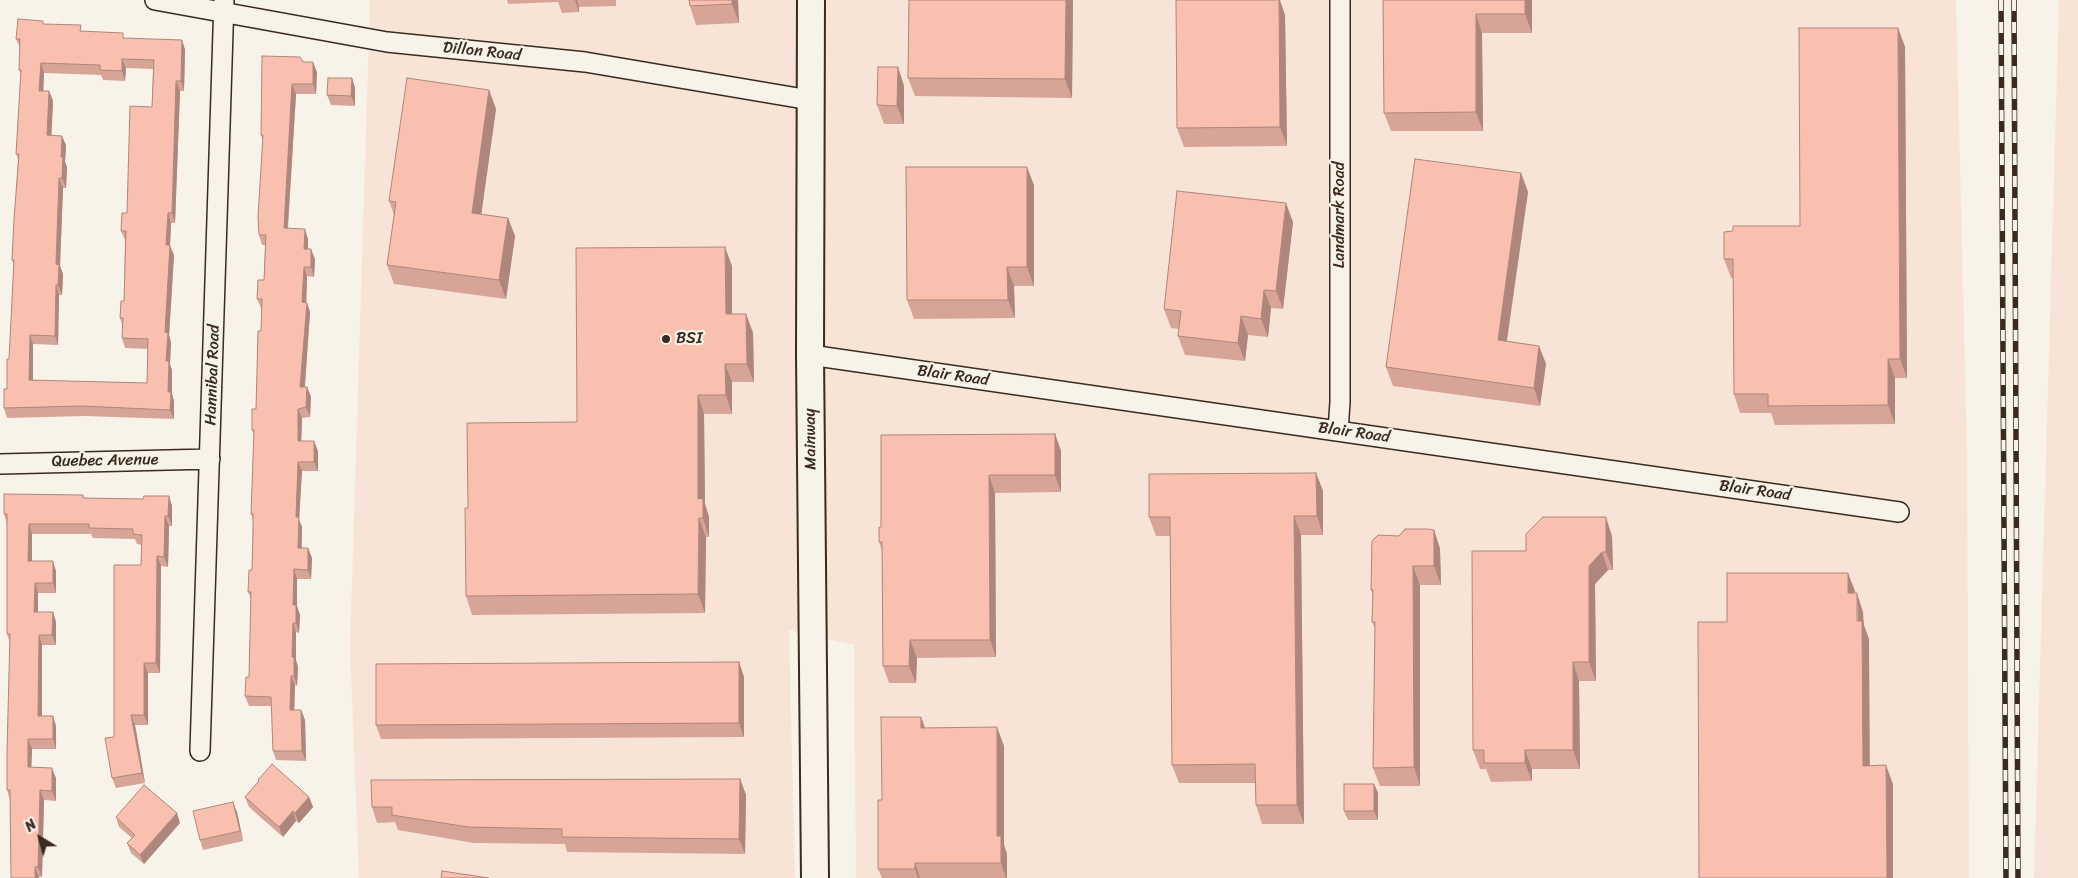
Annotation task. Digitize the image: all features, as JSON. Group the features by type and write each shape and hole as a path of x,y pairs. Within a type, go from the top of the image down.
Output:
{"street":[{"name":"Dillon Road","path":"155,0 224,6 387,42 585,62 810,100"},
{"name":"Mainway","path":"811,0 810,355 815,878"},
{"name":"Landmark Road","path":"1338,430 1340,402 1340,0"},
{"name":"Hannibal Road","path":"200,751 224,6"},
{"name":"Blair Road","path":"810,355 1899,512"},
{"name":"Quebec Avenue","path":"0,464 210,458"}],"shaded area":[{"path":"370,0 1956,0 1967,451 1969,878 856,878 854,645 789,630 795,878 359,878 350,648"},
{"path":"2059,0 2078,0 2078,878 2034,878"}],"building":[{"path":"689,0 732,0 732,4 690,6"},
{"path":"909,0 1066,0 1065,79 908,78"},
{"path":"1176,0 1279,0 1280,127 1177,128"},
{"path":"1383,0 1525,0 1525,14 1476,14 1476,112 1384,113"},
{"path":"18,19 43,21 43,24 81,25 80,31 123,33 123,38 182,40 181,81 176,81 172,213 168,213 166,245 170,245 165,332 168,333 166,361 169,361 168,392 171,392 170,410 82,406 4,408 4,389 7,389 7,359 9,359 14,219 19,154 16,154 21,70 19,70 20,39 16,39","holes":["122,59 154,60 152,107 130,106 127,213 122,213 121,231 126,231 124,301 121,301 120,318 123,318 122,338 148,339 147,383 29,380 30,335 55,336 56,285 58,285 59,265 56,264 59,178 62,178 63,157 61,157 62,136 47,135 49,91 39,91 41,63 100,65 100,70 122,71"]},
{"path":"1799,28 1898,28 1900,359 1888,359 1888,405 1768,406 1768,394 1734,394 1733,259 1724,259 1724,232 1733,231 1733,226 1800,226"},
{"path":"262,56 300,57 303,62 313,62 313,84 292,84 284,228 305,229 304,249 311,249 311,267 304,267 302,302 307,303 300,387 307,387 306,407 298,409 298,441 314,441 314,462 298,462 296,517 299,517 298,548 308,548 308,570 294,569 293,605 296,605 296,623 293,623 292,657 294,657 294,676 291,676 290,710 301,710 302,751 273,751 271,697 245,696 246,677 249,677 251,592 248,592 249,570 252,570 253,533 253,514 251,514 254,430 252,430 252,409 256,409 258,331 261,331 262,299 257,299 258,280 264,280 266,235 259,235 258,217 263,135 261,135"},
{"path":"878,67 898,67 897,106 877,105"},
{"path":"328,78 352,78 351,96 327,95"},
{"path":"407,78 489,90 472,213 508,218 499,280 387,265 396,202 389,201"},
{"path":"1415,159 1521,173 1498,340 1539,346 1534,388 1386,367"},
{"path":"906,167 1027,167 1027,267 1007,267 1008,300 907,300"},
{"path":"1177,191 1286,203 1276,291 1264,290 1261,319 1241,316 1238,343 1178,336 1181,311 1164,309"},
{"path":"725,247 726,314 746,314 747,364 725,364 726,395 698,395 698,499 703,498 703,518 699,518 698,594 466,596 465,508 468,508 467,423 577,422 576,248"},
{"path":"1055,434 1055,475 989,475 990,640 910,640 909,666 883,666 882,542 879,542 879,527 881,527 881,435"},
{"path":"1316,473 1317,516 1294,516 1297,805 1256,805 1255,764 1172,765 1170,517 1149,517 1149,474"},
{"path":"4,494 83,495 83,498 143,499 144,496 169,496 168,516 165,516 164,557 157,556 156,663 144,663 144,715 131,715 142,773 112,778 105,738 114,737 114,565 141,565 142,535 133,534 133,529 89,528 89,524 29,524 28,561 53,561 53,583 35,583 34,612 53,612 52,635 39,635 38,716 53,716 53,739 28,739 28,767 52,768 52,791 40,790 38,867 35,867 35,878 11,878 10,790 7,790 10,634 7,634 7,514 4,514"},
{"path":"1543,517 1606,517 1606,552 1602,552 1589,566 1589,662 1573,662 1573,750 1525,750 1525,763 1484,763 1484,750 1473,750 1472,551 1526,551 1526,534"},
{"path":"1405,529 1434,530 1434,566 1413,566 1414,767 1373,768 1375,622 1372,622 1372,541 1378,535 1399,536"},
{"path":"1727,573 1848,573 1848,593 1857,593 1857,621 1862,621 1863,766 1886,765 1887,878 1699,878 1698,622 1727,622"},
{"path":"739,662 739,723 376,725 376,664"},
{"path":"881,717 921,717 921,728 997,727 997,836 1001,836 1001,863 915,863 915,869 878,869 878,800 882,800"},
{"path":"272,764 309,797 279,827 245,797"},
{"path":"740,779 739,839 562,837 562,829 468,827 392,815 392,807 372,807 371,780"},
{"path":"1344,784 1374,784 1374,811 1344,811"},
{"path":"144,785 177,813 140,855 127,843 135,835 116,817"},
{"path":"233,802 240,831 200,840 193,811"},
{"path":"442,871 489,878 441,878"}],"railway":[{"path":"2001,0 2006,878"},
{"path":"2014,0 2018,878"}],"place":[{"name":"BSI","path":"666,339"}]}
